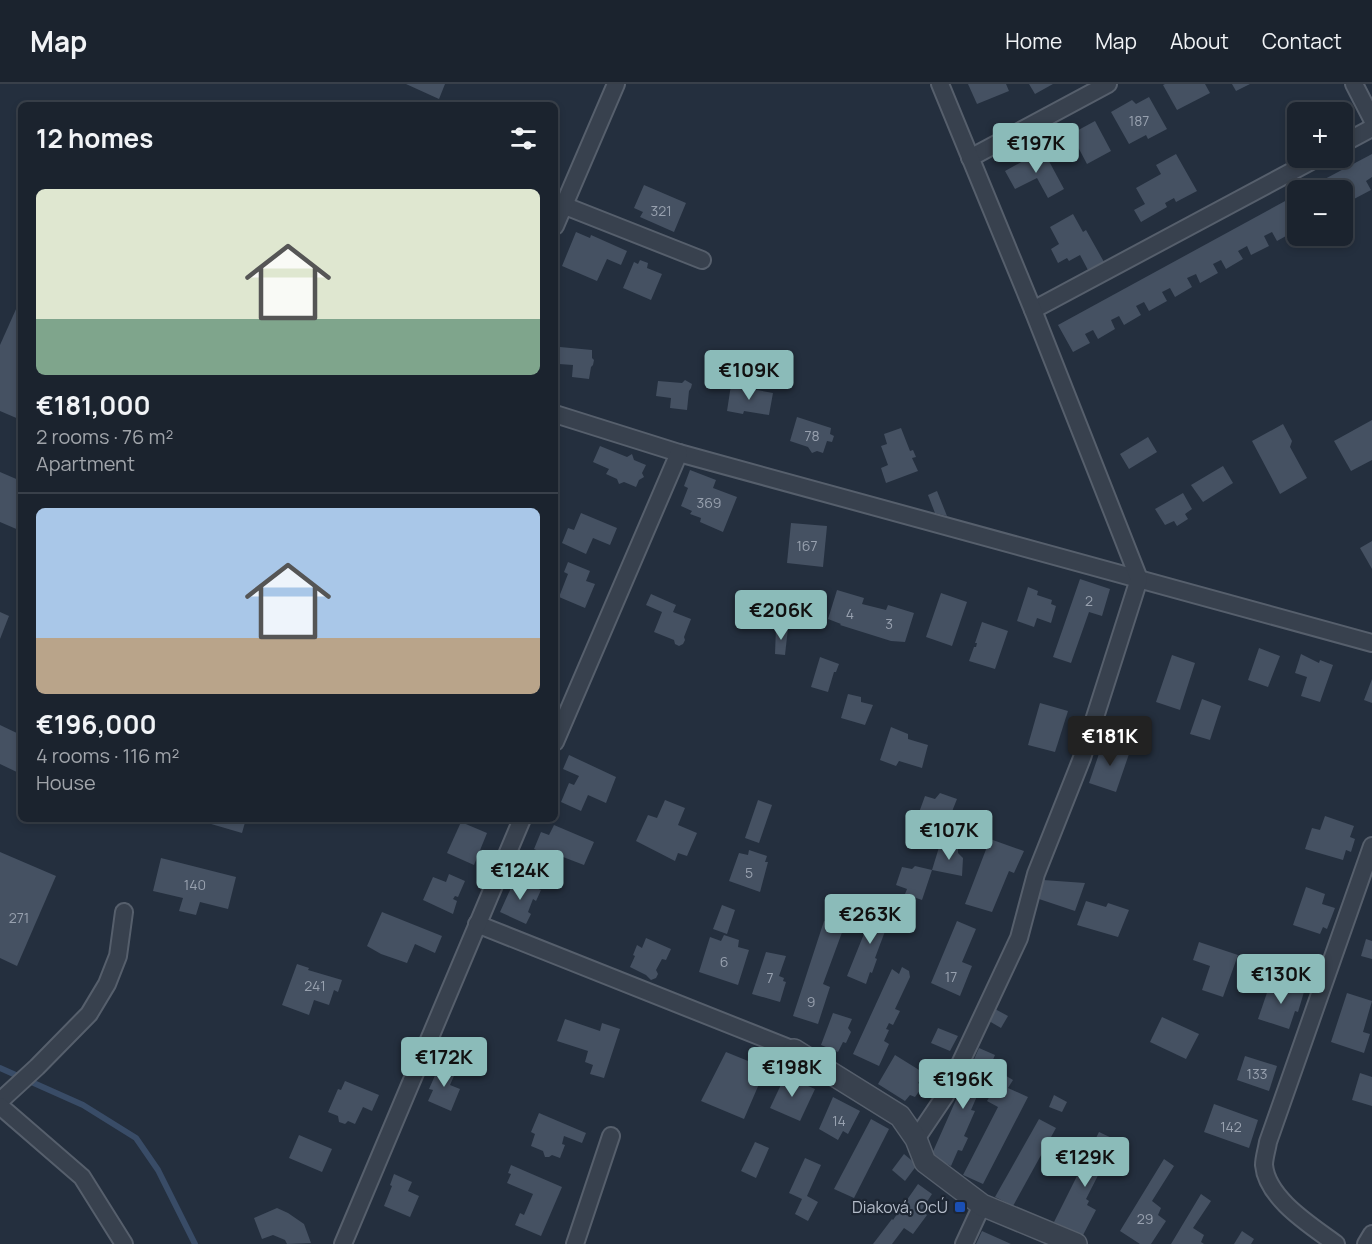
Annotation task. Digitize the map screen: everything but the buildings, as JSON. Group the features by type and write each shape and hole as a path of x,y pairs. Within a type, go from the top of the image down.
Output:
{"street":[{"path":"616,84 560,204 702,260"},
{"path":"916,1139 945,1096 1019,938 1036,874 1082,758 1139,579 1033,310 940,84"},
{"path":"970,158 1108,84"},
{"path":"1354,84 1372,119"},
{"path":"1353,138 1372,128"},
{"path":"1033,310 1298,168"},
{"path":"558,415 679,453 1372,643"},
{"path":"558,735 679,453"},
{"path":"343,1244 521,822"},
{"path":"1336,1244 1289,1209 1273,1188 1264,1166 1268,1142 1372,846"},
{"path":"124,912 118,956 107,984 89,1014 1,1101 82,1177 124,1244"},
{"path":"477,924 794,1050 900,1116 916,1139 926,1162 982,1205 1076,1244"},
{"path":"575,1244 611,1136"},
{"path":"964,1244 982,1205"},
{"path":"1366,1244 1372,1234"}],"waterway":[{"path":"0,1068 83,1105 136,1138 158,1170 195,1244"}],"place":[{"name":"Diaková, OcÚ","path":"960,1207"}]}
